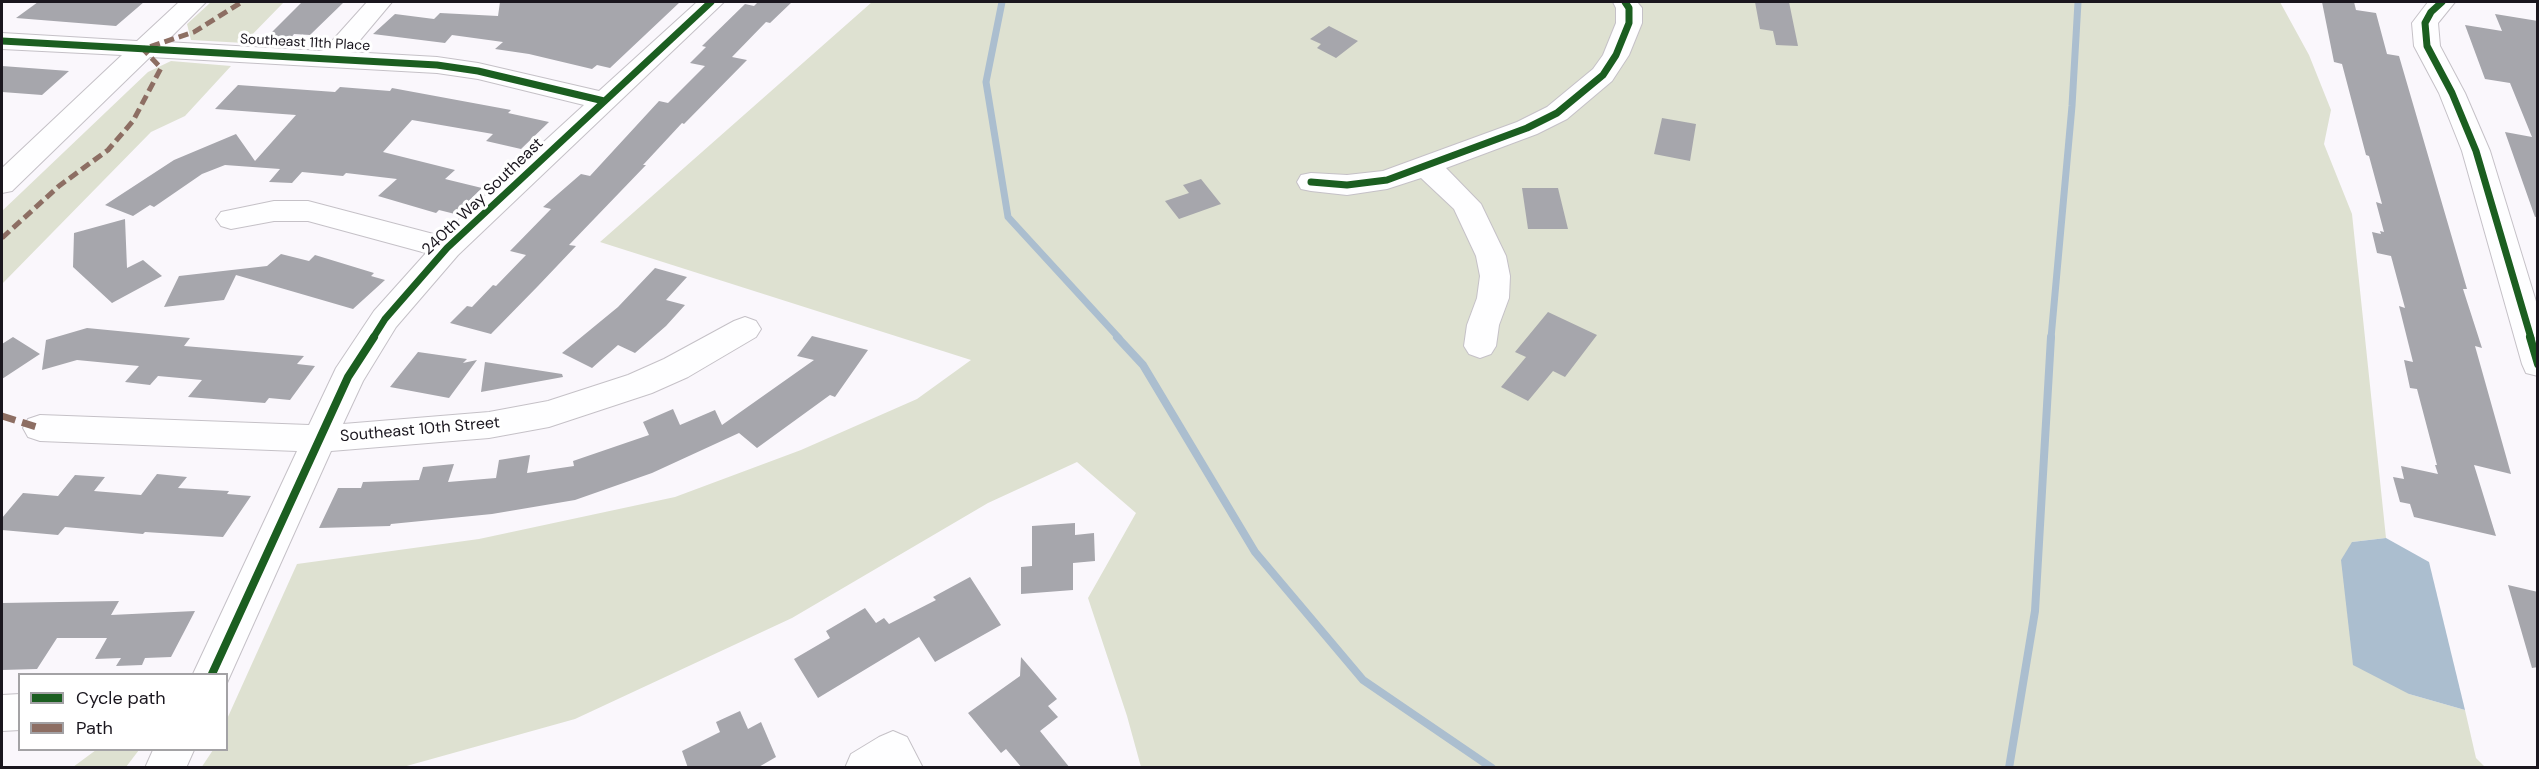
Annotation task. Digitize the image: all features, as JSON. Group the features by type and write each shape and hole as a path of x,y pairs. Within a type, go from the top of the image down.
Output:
{"street":[{"path":"2,184 193,2"},
{"path":"331,58 380,2"},
{"name":"240th Way Southeast","path":"213,673 348,377 385,319 447,248 711,2"},
{"path":"1311,182 1367,184 1387,180 1527,128 1557,113 1603,75 1616,55 1629,23 1629,8 1625,2"},
{"path":"2442,2 2431,12 2425,23 2427,46 2452,93 2476,151 2538,364"},
{"name":"Southeast 11th Place","path":"2,41 437,65 478,71 604,101"},
{"path":"1426,166 1466,204 1491,256 1494,276 1492,298 1483,326 1480,346"},
{"path":"231,219 274,212 308,211 447,248"},
{"name":"Southeast 10th Street","path":"40,428 320,439 489,425 549,414 640,384 676,368 744,329"},
{"path":"2,713 18,712"},
{"path":"865,768 893,750 903,768"},
{"path":"165,768 174,751"}],"green space":[{"path":"211,2 284,2 244,43 191,40 187,24"},
{"path":"872,2 2280,2 2309,55 2331,110 2324,144 2352,214 2386,538 2352,542 2409,694 2465,710 2476,758 2485,767 1141,767 1127,716 1088,598 1136,513 1077,462 988,503 792,618 575,719 403,767 201,768 212,751 228,751 228,717 297,564 479,539 675,497 801,450 917,399 971,360 600,242"},
{"path":"171,61 231,66 185,116 151,132 2,284 2,211 148,72"},
{"path":"95,751 138,751 126,767 73,767"}],"water":[{"path":"2386,538 2429,562 2465,710 2409,694 2353,665 2341,560 2352,542"}],"building":[{"path":"38,2 144,2 116,26 16,18"},
{"path":"302,2 344,2 310,35 294,34 291,38 267,37"},
{"path":"500,2 680,2 610,68 597,65 592,69 529,54 495,49 503,42 452,35 445,43 373,34 395,14 434,19 440,13 498,16"},
{"path":"758,2 792,2 770,23 766,22 732,57 747,60 684,124 682,123 643,165 646,165 569,245 576,246 538,286 491,334 450,323 467,306 472,307 493,285 496,286 526,255 510,251 551,209 543,207 581,174 590,176 659,101 668,103 705,66 690,63 706,47 702,46 745,4 754,6"},
{"path":"1755,2 1789,2 1798,46 1776,45 1773,31 1760,29"},
{"path":"2322,2 2354,2 2356,10 2376,13 2387,54 2399,56 2467,289 2463,289 2482,348 2475,346 2511,474 2474,465 2496,536 2414,517 2410,504 2400,502 2393,477 2404,479 2401,466 2438,474 2435,465 2437,465 2417,389 2410,388 2404,360 2413,362 2399,306 2405,308 2391,256 2377,253 2372,232 2381,234 2380,231 2384,232 2376,202 2382,204 2369,156 2366,155 2342,64 2334,62"},
{"path":"2495,14 2538,21 2538,216 2535,217 2505,132 2532,137 2510,83 2485,79 2465,25 2502,31"},
{"path":"1329,26 1358,41 1336,58 1317,48 1321,44 1310,39"},
{"path":"2,66 69,71 42,95 2,92"},
{"path":"238,85 335,92 340,87 390,91 392,88 511,110 508,113 549,122 521,149 486,141 493,134 412,120 383,152 455,170 445,179 482,188 455,214 439,210 436,213 378,196 397,179 346,173 343,176 302,172 292,183 269,182 280,169 225,165 202,174 154,207 150,205 133,216 105,205 174,160 236,134 255,161 296,115 215,109"},
{"path":"1662,118 1696,124 1690,161 1654,154"},
{"path":"1201,179 1221,204 1179,219 1165,201 1189,193 1183,185"},
{"path":"1522,188 1558,188 1568,229 1528,229"},
{"path":"125,219 127,268 143,260 162,276 112,303 73,267 74,233"},
{"path":"281,254 309,261 315,255 374,273 371,276 385,280 353,309 236,275 224,300 164,307 179,276 267,266"},
{"path":"655,268 687,277 666,300 685,305 666,326 635,353 618,345 592,368 562,353 618,307"},
{"path":"1548,312 1597,335 1565,377 1553,371 1528,401 1501,387 1526,357 1515,352"},
{"path":"87,328 190,338 184,346 304,356 297,364 315,366 290,400 269,398 265,403 188,397 202,380 158,376 150,385 125,382 139,366 77,360 42,370 46,340"},
{"path":"812,336 868,350 835,397 830,395 757,448 739,433 652,473 575,500 492,514 391,524 390,526 319,528 338,488 361,488 363,482 419,480 423,467 454,464 448,482 496,478 499,460 530,455 527,473 574,466 573,461 649,435 643,422 673,409 680,425 715,410 722,425 814,360 797,356"},
{"path":"13,337 40,354 2,379 2,344"},
{"path":"418,352 467,359 463,363 477,360 449,398 390,387"},
{"path":"485,362 562,374 563,377 481,392"},
{"path":"157,474 187,477 178,488 229,491 227,494 251,496 223,537 145,532 143,534 65,527 58,535 2,530 2,518 23,493 58,496 75,475 105,477 94,491 141,495"},
{"path":"1075,523 1075,535 1094,533 1095,561 1073,563 1073,590 1021,594 1021,567 1032,566 1032,526"},
{"path":"970,577 1001,625 935,662 919,637 818,698 794,659 830,638 826,631 865,608 876,623 884,618 889,624 936,600 933,597"},
{"path":"2508,585 2538,592 2538,667 2532,668"},
{"path":"119,601 111,615 195,611 171,657 145,658 142,665 116,666 121,658 95,659 107,638 57,638 37,669 2,670 2,603"},
{"path":"1021,657 1057,699 1048,706 1058,717 1040,731 1070,768 1022,768 1006,749 1001,753 968,713 1020,676"},
{"path":"740,711 748,729 761,722 776,757 757,768 688,768 682,751 720,732 716,722"}],"waterway":[{"path":"1002,2 986,82 1008,217 1119,338"},
{"path":"2051,338 2072,106 2078,2"},
{"path":"1117,337 1143,365 1255,552 1363,680 1492,768"},
{"path":"2009,768 2035,611 2051,337"}],"marked path":[{"path":"2,238 59,186 108,150 133,121 161,68 143,49 194,32 242,2"},
{"path":"2,416 40,428"}],"cycle path":[{"path":"212,673 348,377 385,319 447,248 711,2"},
{"path":"1311,182 1347,185 1387,180 1527,128 1557,113 1603,75 1616,55 1629,23 1629,8 1625,2"},
{"path":"2442,2 2431,12 2425,23 2427,46 2452,93 2476,151 2538,364"},
{"path":"2,41 437,65 478,71 604,101"}]}
